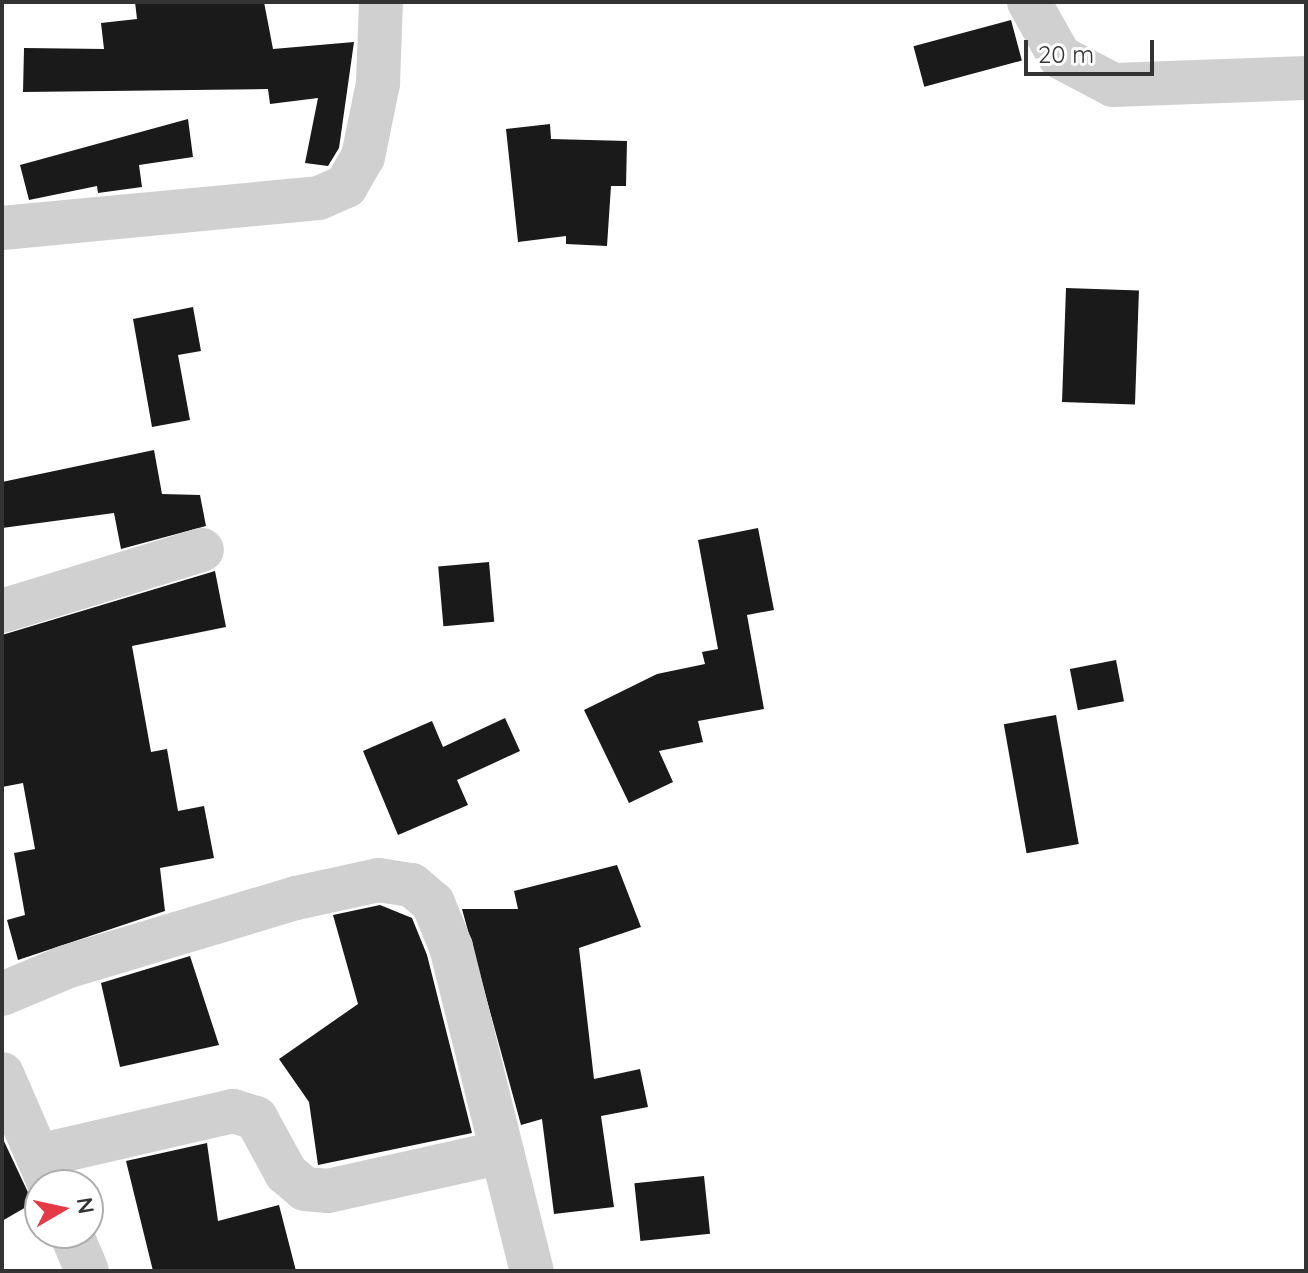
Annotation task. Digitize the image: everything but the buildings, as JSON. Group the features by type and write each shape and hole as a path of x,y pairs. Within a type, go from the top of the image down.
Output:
{"street":[{"path":"2,228 319,198 346,186 363,157 378,83 381,2"},
{"path":"1029,2 1060,57 1113,85 1306,78"},
{"path":"2,611 202,550"},
{"path":"2,994 66,967 296,898 379,880 412,885 433,903 451,947 532,1271"},
{"path":"2,1074 44,1169"},
{"path":"47,1169 233,1111 256,1118 286,1173 305,1189 328,1191 502,1152"},
{"path":"78,1249 87,1271"}]}
